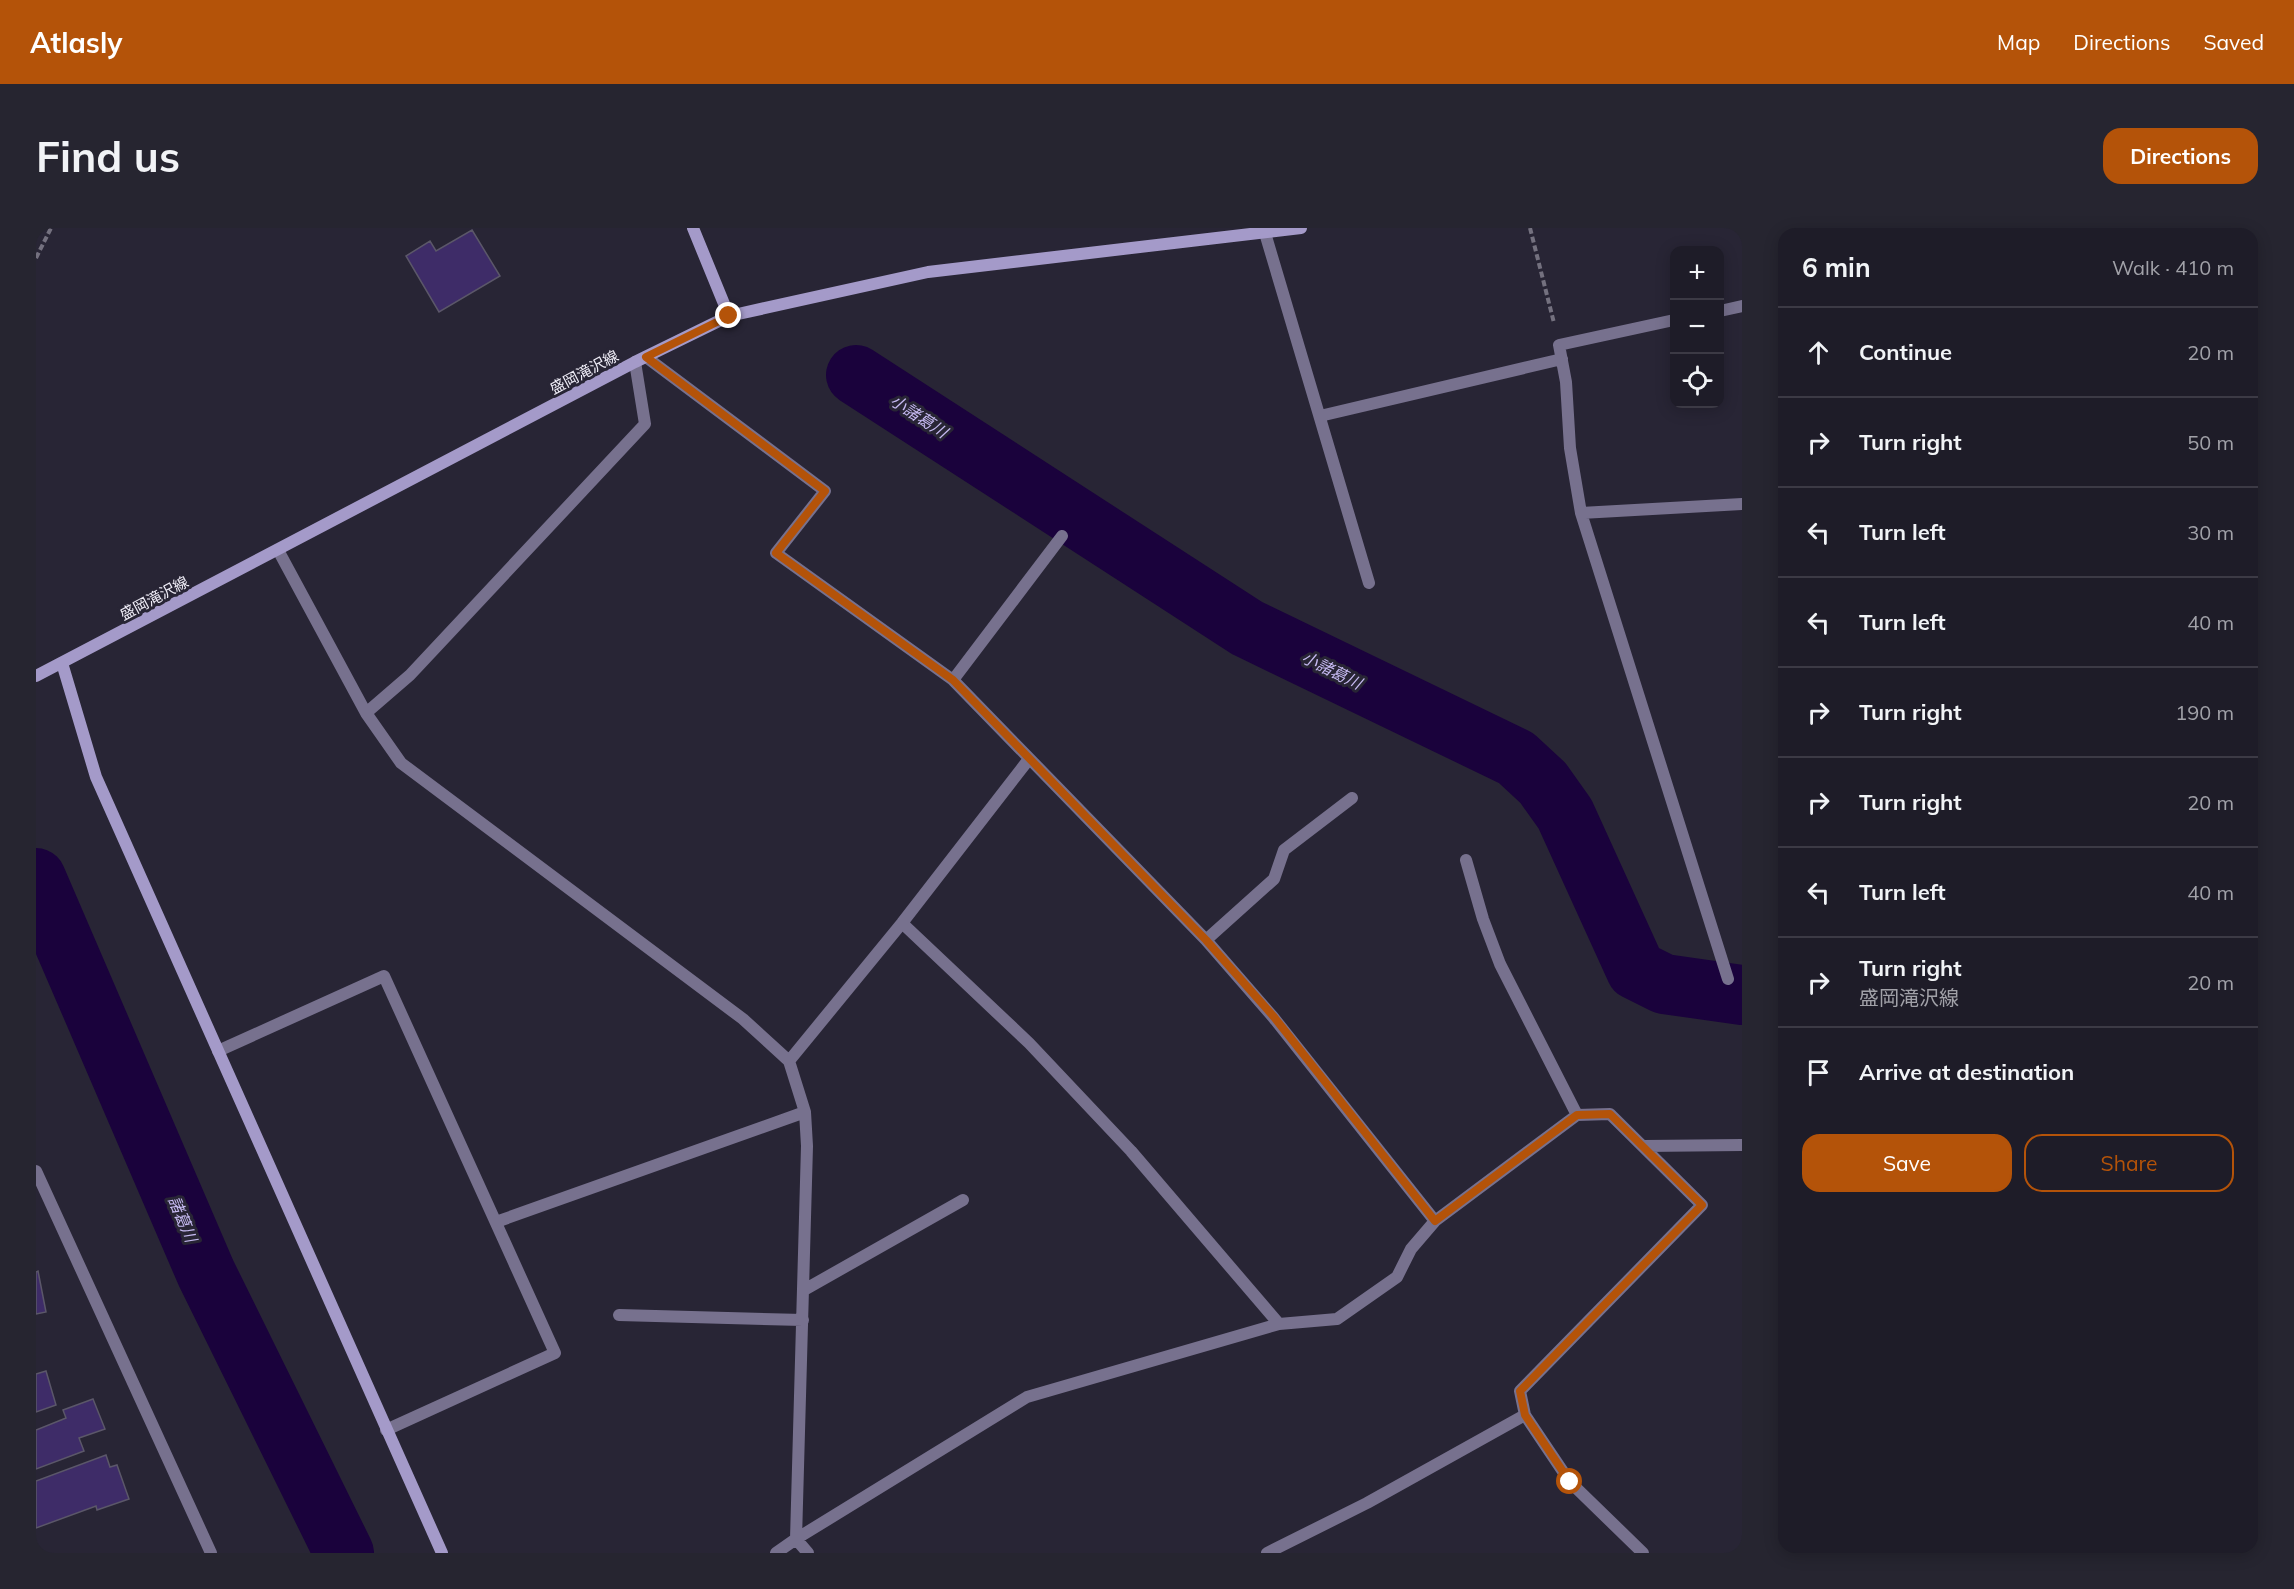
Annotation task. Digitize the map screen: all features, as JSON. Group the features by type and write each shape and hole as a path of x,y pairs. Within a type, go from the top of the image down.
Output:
{"main road":[{"path":"693,228 729,316"},
{"name":"盛岡滝沢線","path":"36,676 641,359 729,316 928,272 1301,228"},
{"path":"62,663 96,777 442,1553"}],"street":[{"path":"1265,233 1369,583"},
{"path":"1724,310 1742,306"},
{"path":"1670,321 1559,345 1566,382 1570,448 1581,513 1728,979"},
{"path":"641,359 825,491 776,553 953,680 1206,940 1274,1017 1435,1221"},
{"path":"366,713 410,675 645,424 641,359"},
{"path":"1320,416 1562,359"},
{"path":"1581,513 1742,504"},
{"path":"953,680 1062,536"},
{"path":"278,550 366,713 401,763 742,1019 789,1061 805,1112 807,1146 796,1539 808,1553"},
{"path":"789,1061 902,923 1029,759"},
{"path":"1206,940 1274,879 1284,850 1352,798"},
{"path":"1466,860 1483,919 1500,964 1577,1115"},
{"path":"902,923 1029,1043 1131,1151 1279,1324"},
{"path":"218,1052 384,976 555,1353 386,1430"},
{"path":"496,1222 805,1112"},
{"path":"776,1553 1027,1397 1279,1324 1337,1319 1397,1277 1411,1250 1435,1221 1577,1115 1610,1114 1702,1205 1520,1391 1525,1415 1570,1482 1643,1553"},
{"path":"1644,1146 1742,1145"},
{"path":"36,1171 211,1553"},
{"path":"804,1290 963,1200"},
{"path":"618,1315 803,1320"},
{"path":"1267,1553 1367,1503 1525,1415"}],"path":[{"path":"36,258 51,228"},
{"path":"1530,228 1559,345"}],"building":[{"path":"472,230 500,276 439,312 406,256 430,241 436,251"},
{"path":"38,1271 46,1312 36,1314 36,1272"},
{"path":"46,1371 56,1405 36,1412 36,1374"},
{"path":"93,1399 105,1429 79,1438 84,1451 36,1469 36,1430 66,1418 63,1410"},
{"path":"106,1455 110,1467 117,1465 129,1499 97,1510 96,1506 36,1528 36,1481"}],"waterway":[{"name":"小諸葛川","path":"856,375 1247,628 1516,758 1543,783 1565,814 1636,970 1664,984 1742,995"},
{"name":"諸葛川","path":"36,878 206,1273 344,1553"}],"route":[{"path":"729,316 646,357 825,491 776,553 953,680 1206,940 1274,1017 1435,1221 1577,1115 1610,1114 1702,1205 1520,1391 1525,1415 1570,1482"}]}
